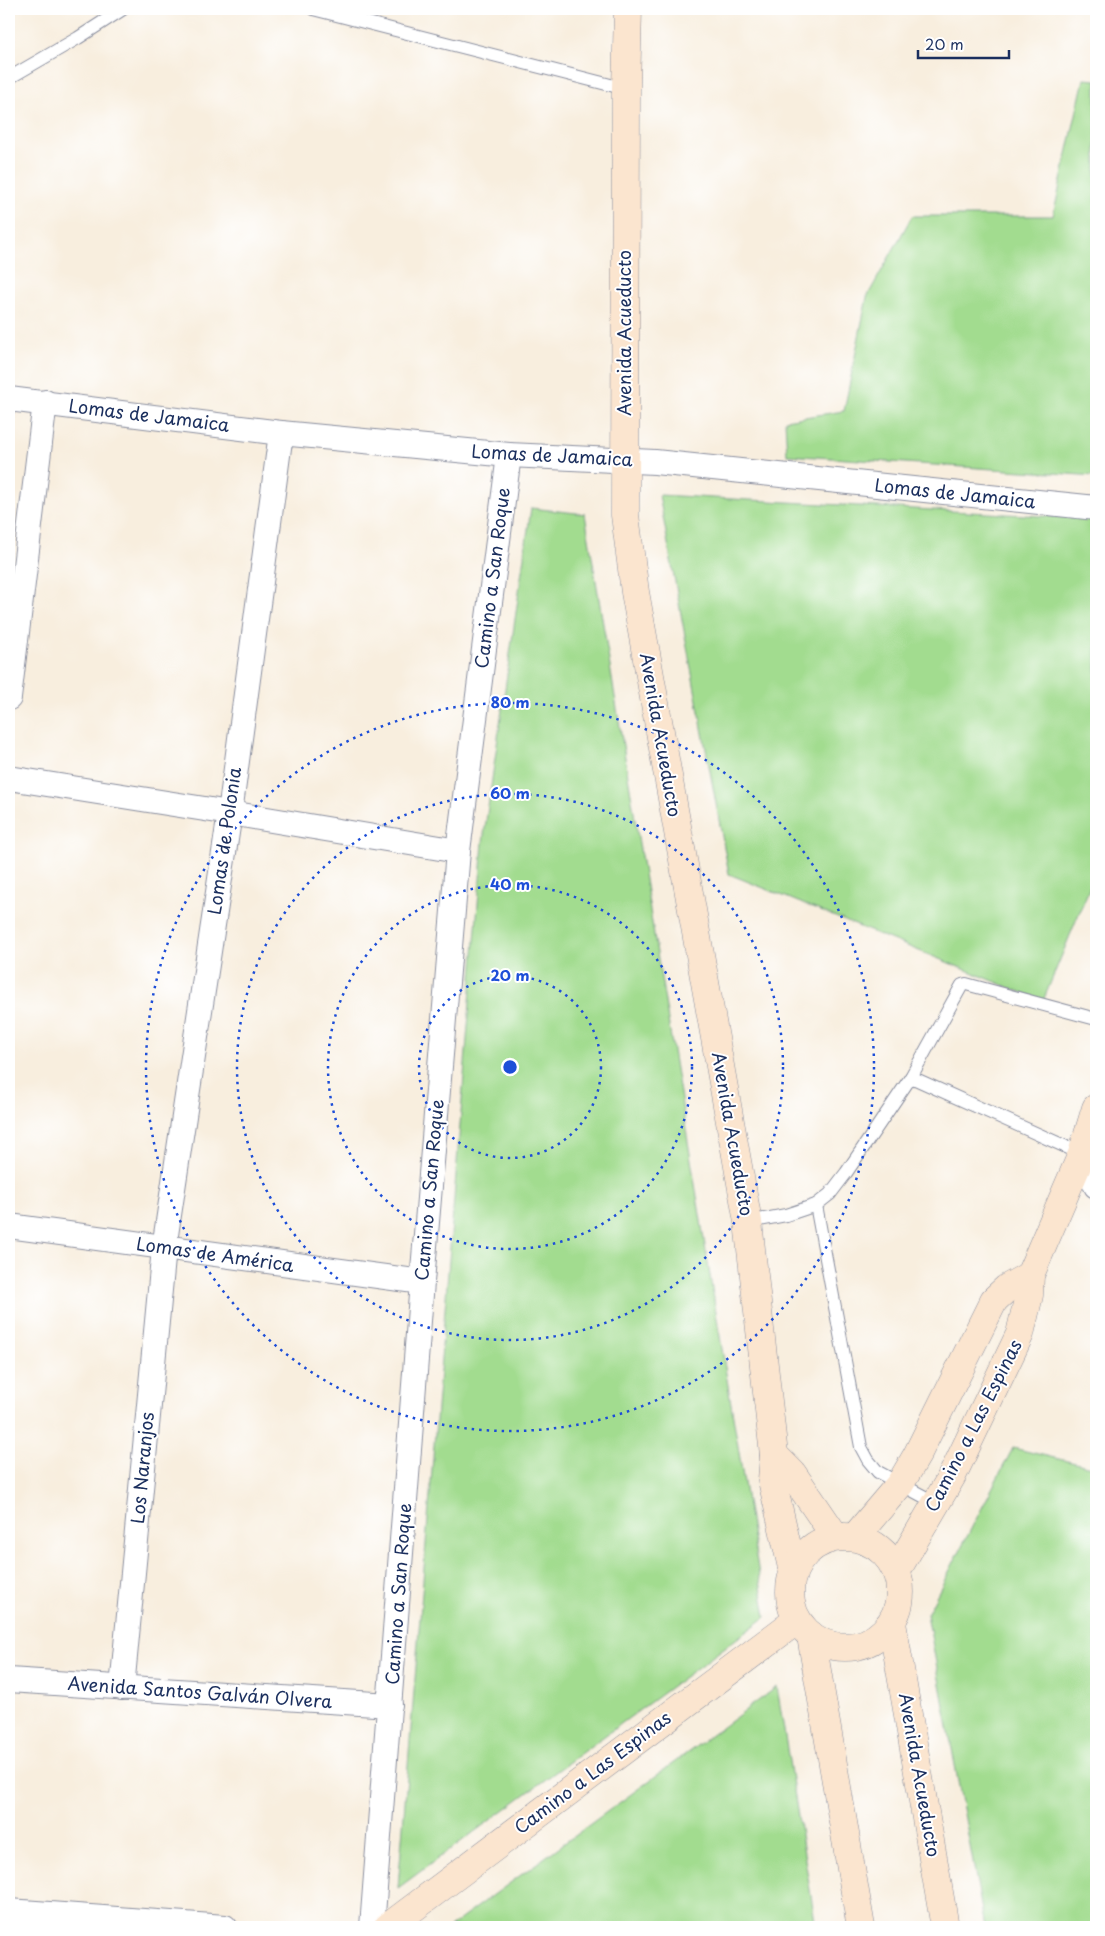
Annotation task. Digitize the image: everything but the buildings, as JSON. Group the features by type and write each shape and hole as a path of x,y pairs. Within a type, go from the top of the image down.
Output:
{"street":[{"name":"Avenida Acueducto","path":"628,9 626,89 625,515 634,592 748,1222 774,1455 772,1480 793,1572"},
{"name":"Lomas de Jamaica","path":"9,399 281,433 509,455 625,460 1096,508"},
{"path":"9,698 45,402"},
{"name":"Lomas de Polonia","path":"164,1248 230,813 281,433"},
{"name":"Camino a San Roque","path":"372,1927 422,1282 458,851 509,455"},
{"path":"9,778 458,851"},
{"name":"Camino a Las Espinas","path":"897,1570 952,1476 1020,1334 1028,1302 1030,1275 1082,1154 1096,1108"},
{"path":"1082,1154 1096,1186"},
{"name":"Lomas de América","path":"9,1226 422,1282"},
{"name":"Los Naranjos","path":"122,1688 164,1248"},
{"path":"845,1536 900,1484 917,1455 994,1300 1008,1288 1030,1275"},
{"path":"774,1455 792,1473 845,1536"},
{"path":"804,1628 827,1644 846,1647 863,1644 880,1636 892,1623 900,1606 901,1588 897,1570 887,1555 873,1543 845,1536 819,1542 804,1554 793,1572 789,1587 791,1605 804,1628 861,1927"},
{"name":"Avenida Acueducto","path":"892,1623 945,1927"},
{"name":"Camino a Las Espinas","path":"388,1927 804,1628"},
{"name":"Avenida Santos Galván Olvera","path":"9,1680 390,1705"},
{"path":"9,1911 225,1927"}],"lane":[{"path":"9,78 78,38 123,9"},
{"path":"313,9 626,89"},
{"path":"748,1222 786,1215 816,1205 830,1194 911,1077 962,985 966,984 1096,1019"},
{"path":"911,1077 1082,1154"},
{"path":"816,1205 861,1447 868,1460 878,1472 936,1503"}],"green space":[{"path":"1084,79 1096,80 1096,476 787,455 785,420 844,411 867,297 912,216 1053,216"},
{"path":"659,495 1096,519 1096,872 1043,1001 729,874"},
{"path":"531,508 585,514 766,1617 398,1888 483,842"},
{"path":"1013,1448 1096,1468 1096,1927 985,1927 927,1614"},
{"path":"777,1687 816,1927 450,1927"}]}
